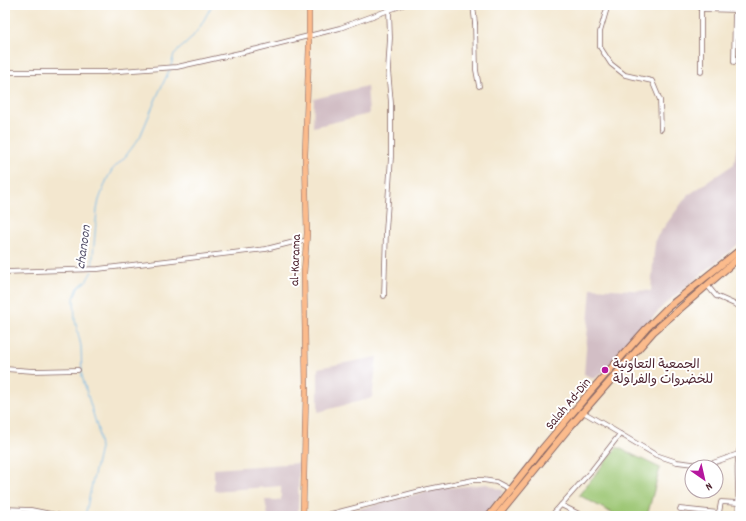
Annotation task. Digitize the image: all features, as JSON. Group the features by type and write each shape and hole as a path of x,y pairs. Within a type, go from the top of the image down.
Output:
{"highway":[{"name":"Salah Ad-Din","path":"489,516 542,449 646,329 667,308 741,248"},
{"name":"Salah Ad-Din","path":"497,516 583,412 653,332 741,256"}],"main road":[{"name":"al-Karama","path":"304,516 306,392 304,260 306,241 309,5"}],"street":[{"path":"5,72 105,72 174,67 309,37 340,28 403,5"},
{"path":"473,5 476,70 479,86"},
{"path":"606,5 607,8 600,32 600,46 611,64 625,75 652,80 660,100 661,129"},
{"path":"734,62 735,5"},
{"path":"701,72 701,7 735,10"},
{"path":"384,296 386,231 392,157 391,103 388,70 390,38 388,10"},
{"path":"5,272 96,269 266,249 294,242 306,241"},
{"path":"707,285 716,296 740,305"},
{"path":"5,369 33,371 78,370"},
{"path":"583,412 656,455 677,462 710,464 739,453"},
{"path":"551,516 592,470 620,434"},
{"path":"738,516 739,453 741,444"},
{"path":"323,516 428,489 473,480 496,482 511,490"},
{"path":"680,509 719,513 721,502 739,503"},
{"path":"561,505 583,516"},
{"path":"5,509 31,510 61,516"}],"shaded area":[{"path":"367,86 369,114 313,127 314,99"},
{"path":"740,126 741,242 664,305 602,373 594,379 584,374 591,288 651,291 656,238 687,196 734,164"},
{"path":"377,357 372,398 318,412 318,368"},
{"path":"299,463 298,513 296,516 268,516 265,500 281,500 281,486 214,491 214,469"},
{"path":"487,484 504,491 484,516 331,516 437,489"}],"green space":[{"path":"617,447 660,468 647,516 617,516 579,495"}],"waterway":[{"name":"chanoon","path":"171,66 174,54 190,40 200,27 212,5"},
{"name":"chanoon","path":"92,268 97,210 107,179 112,170 125,157 140,137 170,69"},
{"name":"chanoon","path":"85,516 100,448 98,430 82,376 81,346 75,320 74,298 78,288 87,280 92,271"}],"place":[{"name":"الجمعية التعاونية للخضروات والفراولة","path":"605,370"}]}
